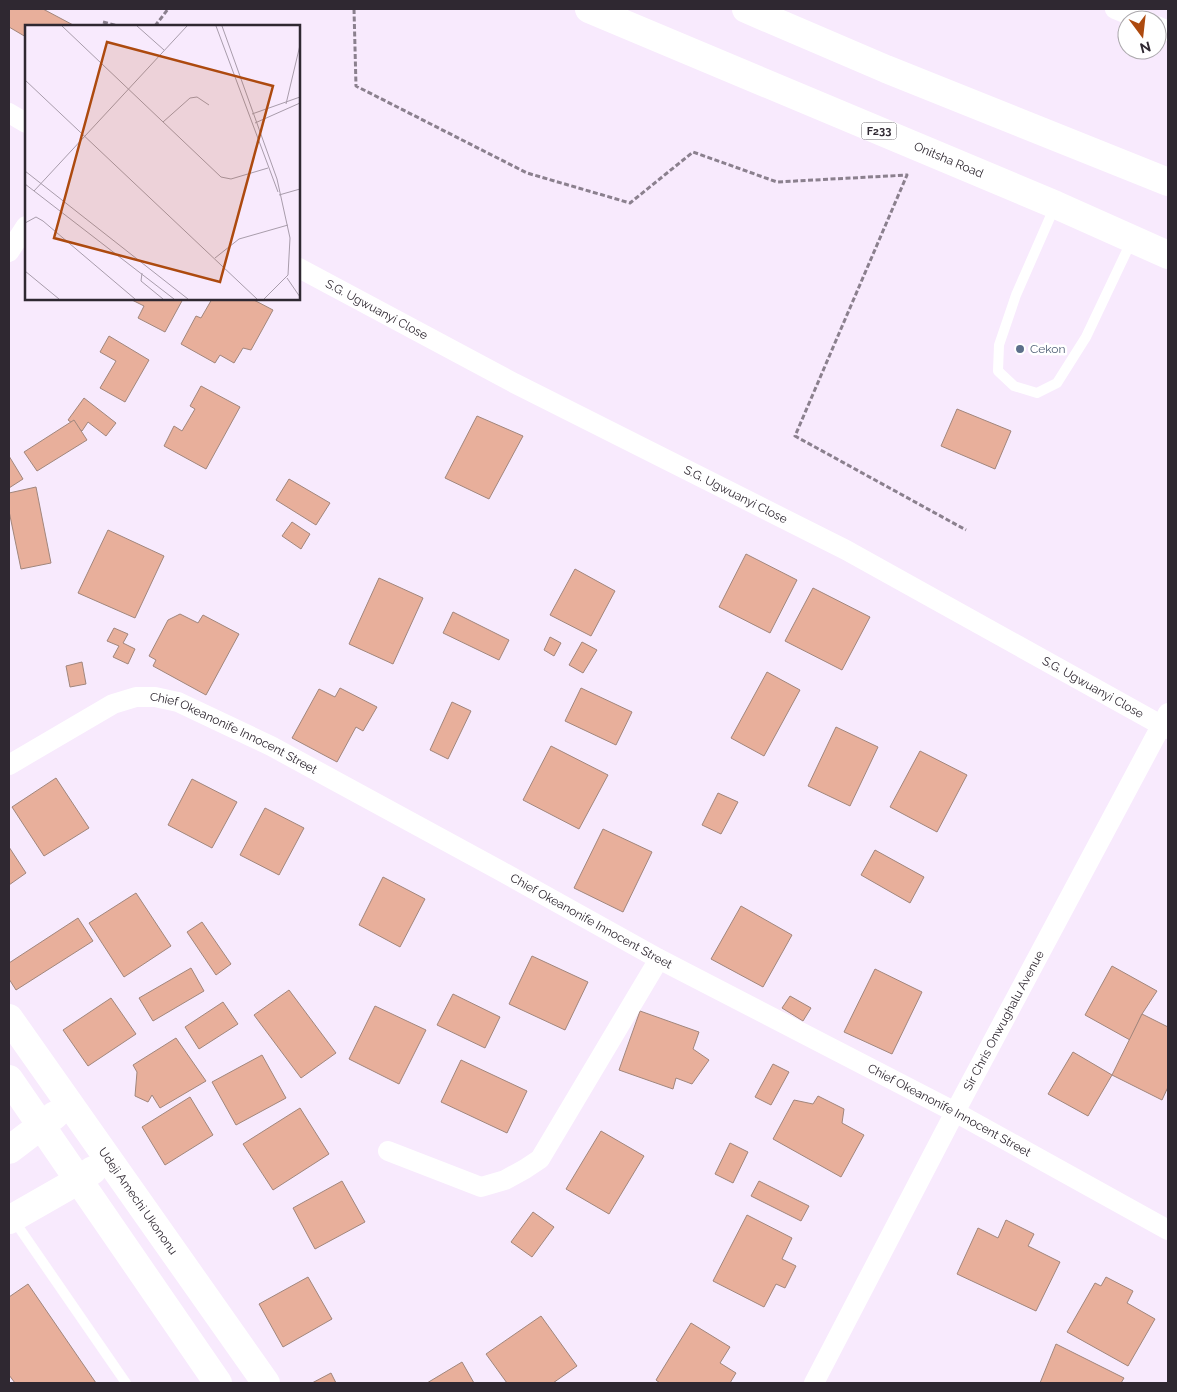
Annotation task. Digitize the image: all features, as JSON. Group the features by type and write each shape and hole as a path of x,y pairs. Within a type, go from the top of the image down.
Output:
{"main road":[{"name":"Onitsha Road","path":"589,9 1056,205 1168,255"},
{"path":"746,9 886,69 1168,182"},
{"name":"Udeji Amechi Ukononu","path":"9,1018 266,1383"},
{"path":"9,1079 218,1383"},
{"path":"9,1150 70,1105"},
{"path":"11,1219 79,1180 108,1159"}],"street":[{"path":"9,113 25,122"},
{"path":"9,252 25,228"},
{"name":"S.G. Ugwuanyi Close","path":"300,269 514,383 846,550 1166,723"},
{"name":"Chief Okeanonife Innocent Street","path":"9,765 113,704 136,697 155,697 178,702 271,746 499,870 659,960 955,1112 1168,1230"},
{"name":"Sir Chris Onwughalu Avenue","path":"814,1383 955,1112 1166,723"},
{"path":"388,1151 481,1187 505,1180 525,1170 540,1159 659,960"}],"lane":[{"path":"1056,205 1016,295 999,345 998,371 1014,386 1037,393 1057,383 1086,337 1132,240"},
{"path":"11,1219 126,1383"}],"path":[{"path":"156,25 168,9"},
{"path":"354,9 356,86 527,173 630,203 693,152 778,182 907,175 795,436 966,530"},
{"path":"103,22 114,25"}],"building":[{"path":"9,9 43,9 73,25 25,25 25,36 9,27"},
{"path":"132,300 182,300 165,332 138,318 144,306"},
{"path":"211,300 254,300 273,310 251,350 243,348 234,363 220,355 215,363 181,344 196,316 201,318"},
{"path":"109,336 149,360 125,402 100,388 116,361 100,352"},
{"path":"201,386 240,407 206,469 164,446 174,426 182,431 195,409 190,406"},
{"path":"84,398 116,423 106,436 88,422 82,431 68,420"},
{"path":"957,409 1011,431 995,469 941,446"},
{"path":"477,416 523,436 489,499 445,478"},
{"path":"74,420 87,440 37,471 24,452"},
{"path":"9,456 23,479 9,488"},
{"path":"289,479 330,503 316,525 276,500"},
{"path":"36,487 51,563 21,569 9,511 9,493"},
{"path":"292,522 310,534 301,549 282,536"},
{"path":"108,530 164,556 135,618 78,593"},
{"path":"746,554 797,580 770,633 719,607"},
{"path":"575,569 615,591 591,636 550,615"},
{"path":"379,578 423,598 393,664 349,644"},
{"path":"813,588 870,617 842,670 785,641"},
{"path":"453,612 509,640 499,660 443,633"},
{"path":"180,614 198,623 203,615 239,634 206,695 153,666 156,660 149,656 168,620"},
{"path":"114,628 128,634 123,643 135,649 128,664 113,657 119,646 107,641"},
{"path":"550,637 561,643 554,656 544,650"},
{"path":"582,642 597,650 583,673 569,665"},
{"path":"82,662 86,684 70,687 66,666"},
{"path":"767,672 800,690 764,756 731,738"},
{"path":"340,688 377,707 363,731 356,727 337,762 292,738 319,689 335,697"},
{"path":"581,688 632,712 616,745 565,721"},
{"path":"452,702 471,711 448,759 430,750"},
{"path":"836,727 878,747 850,806 808,786"},
{"path":"551,746 608,775 579,829 523,800"},
{"path":"920,751 967,775 937,832 890,807"},
{"path":"56,778 89,828 44,856 12,807"},
{"path":"192,779 237,802 212,848 168,825"},
{"path":"718,793 738,802 721,834 702,825"},
{"path":"265,808 304,828 279,875 240,855"},
{"path":"603,829 652,852 623,912 574,888"},
{"path":"9,847 26,873 9,885"},
{"path":"875,850 924,877 910,903 861,875"},
{"path":"383,877 425,899 400,947 359,925"},
{"path":"136,893 171,946 124,977 89,923"},
{"path":"741,906 792,935 763,987 711,959"},
{"path":"78,918 93,941 16,990 9,979 9,963"},
{"path":"202,922 231,964 216,975 187,932"},
{"path":"532,956 588,982 565,1030 509,1004"},
{"path":"1112,966 1157,991 1142,1014 1130,1040 1085,1015"},
{"path":"191,968 204,991 153,1021 139,998"},
{"path":"875,969 922,992 892,1054 844,1032"},
{"path":"289,990 336,1053 301,1078 254,1015"},
{"path":"453,994 500,1017 485,1048 437,1025"},
{"path":"790,996 811,1008 803,1021 782,1008"},
{"path":"111,998 136,1034 88,1066 63,1030"},
{"path":"223,1002 238,1024 199,1049 185,1027"},
{"path":"375,1006 426,1030 399,1084 349,1059"},
{"path":"640,1011 699,1032 693,1049 709,1060 692,1084 676,1078 673,1089 619,1070"},
{"path":"1142,1014 1168,1027 1168,1087 1162,1100 1112,1075"},
{"path":"176,1038 206,1081 160,1108 152,1095 148,1102 135,1096 137,1072 133,1065"},
{"path":"1073,1052 1112,1075 1088,1116 1048,1094"},
{"path":"262,1055 286,1098 236,1125 212,1082"},
{"path":"461,1060 527,1091 507,1133 441,1102"},
{"path":"773,1064 789,1072 771,1105 755,1097"},
{"path":"818,1096 844,1109 842,1123 864,1135 841,1177 773,1139 794,1100 813,1104"},
{"path":"190,1097 213,1135 165,1165 142,1127"},
{"path":"300,1108 329,1154 273,1190 243,1144"},
{"path":"601,1131 644,1156 609,1214 566,1189"},
{"path":"730,1143 748,1152 733,1183 715,1174"},
{"path":"342,1181 365,1222 315,1249 293,1208"},
{"path":"759,1181 809,1206 801,1221 751,1196"},
{"path":"533,1212 554,1227 532,1257 511,1242"},
{"path":"747,1215 792,1238 782,1259 796,1266 785,1288 776,1284 764,1307 713,1281"},
{"path":"1006,1220 1034,1234 1028,1246 1060,1262 1036,1311 957,1274 978,1228 998,1238"},
{"path":"308,1277 332,1319 283,1347 259,1304"},
{"path":"1106,1277 1133,1291 1127,1303 1155,1319 1128,1366 1067,1332 1095,1283 1101,1286"},
{"path":"28,1284 96,1383 15,1383 9,1375 9,1297"},
{"path":"541,1316 577,1366 553,1383 507,1383 486,1354"},
{"path":"691,1323 730,1347 720,1363 736,1373 730,1383 660,1383 656,1380"},
{"path":"1056,1344 1124,1378 1121,1383 1040,1383"},
{"path":"462,1362 474,1383 427,1383"},
{"path":"331,1373 336,1383 312,1383"}],"place":[{"name":"Cekon","path":"1020,349"}]}
